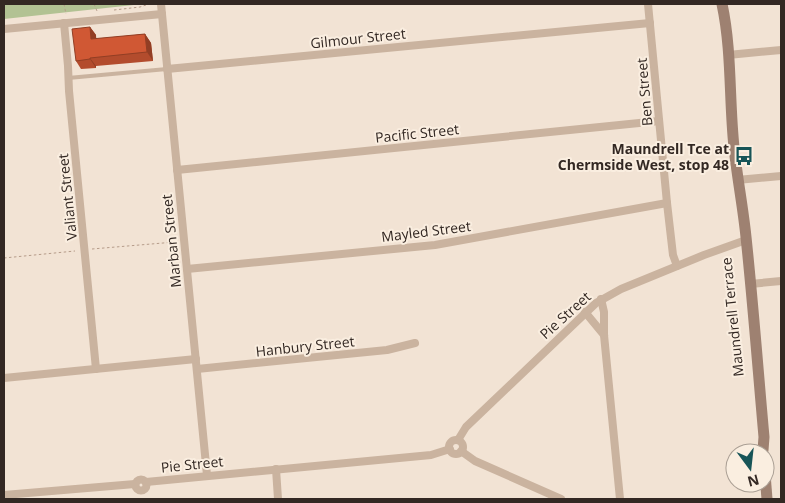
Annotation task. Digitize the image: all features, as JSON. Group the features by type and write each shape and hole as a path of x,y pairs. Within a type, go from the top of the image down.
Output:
{"main road":[{"name":"Maundrell Terrace","path":"718,4 726,98 731,116"},
{"name":"Maundrell Terrace","path":"722,4 732,97 731,116 737,180 742,196 742,242 761,443"},
{"name":"Maundrell Terrace","path":"742,242 750,284 764,443"}],"street":[{"name":"Marban Street","path":"161,4 208,475"},
{"name":"Ben Street","path":"648,4 667,203 673,254 677,266"},
{"path":"4,29 65,19 162,14"},
{"name":"Valiant Street","path":"65,19 68,78 96,369"},
{"name":"Gilmour Street","path":"167,69 650,22"},
{"path":"728,55 781,50"},
{"name":"Pacific Street","path":"177,170 659,121"},
{"path":"737,180 781,176"},
{"name":"Mayled Street","path":"187,269 435,245 667,203"},
{"name":"Pie Street","path":"458,440 466,427 585,312 601,299 677,266 742,242"},
{"path":"750,284 781,281"},
{"path":"601,299 604,312 604,335 620,499"},
{"path":"585,312 604,335"},
{"name":"Hanbury Street","path":"197,369 387,350 415,343"},
{"path":"4,378 196,360"},
{"path":"454,440 458,440 463,445 461,451 455,454 450,449 450,443 454,440"},
{"name":"Pie Street","path":"135,484 141,480 146,482 431,455 450,449"},
{"path":"461,451 475,461 561,499"},
{"path":"276,469 278,499"},
{"path":"4,495 135,484 142,495 146,488 146,482"}],"lane":[{"name":"Gilmour Street","path":"68,78 167,69"}],"path":[{"path":"64,4 65,19"},
{"path":"94,4 97,8"},
{"path":"97,12 99,4"},
{"path":"89,250 184,241"},
{"path":"4,258 80,250"}],"green space":[{"path":"4,4 143,4 4,19"}],"building":[{"path":"90,27 91,39 145,34 147,52 76,61 72,29"}],"place":[{"name":"Maundrell Tce at Chermside West, stop 48","path":"744,156"}]}
